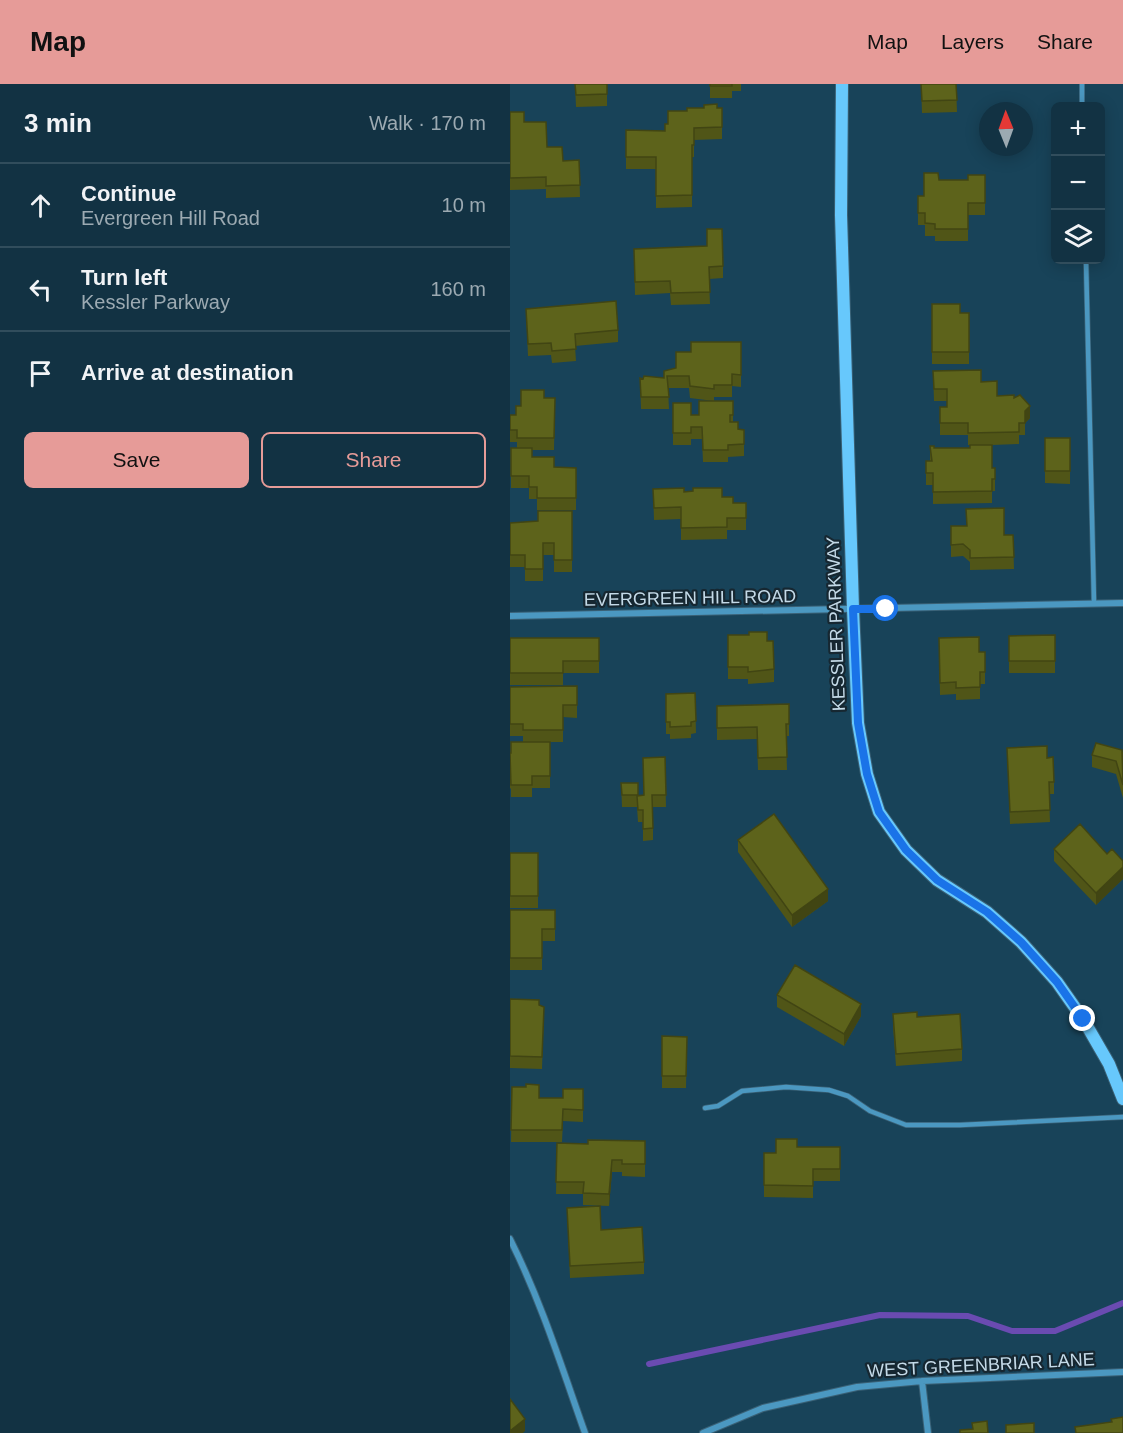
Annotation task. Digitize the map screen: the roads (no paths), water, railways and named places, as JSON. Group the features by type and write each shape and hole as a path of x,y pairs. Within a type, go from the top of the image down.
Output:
{"street":[{"name":"KESSLER PARKWAY","path":"842,84 841,216 853,609 858,723 867,774 879,812 906,850 937,880 987,912 1021,942 1057,982 1083,1019 1109,1064 1123,1099"},
{"name":"EVERGREEN HILL ROAD","path":"510,616 1123,603"},
{"path":"510,1239 520,1259 585,1433"},
{"name":"WEST GREENBRIAR LANE","path":"704,1433 763,1408 857,1387 922,1381 1123,1372"},
{"path":"922,1381 928,1433"}],"lane":[{"path":"1082,84 1082,102"},
{"path":"1086,264 1095,603"},
{"path":"705,1108 718,1106 742,1091 786,1086 829,1090 848,1096 870,1111 906,1125 960,1125 1123,1117"}],"waterway":[{"path":"649,1364 880,1315 968,1316 1012,1331 1055,1331 1123,1303"}]}
